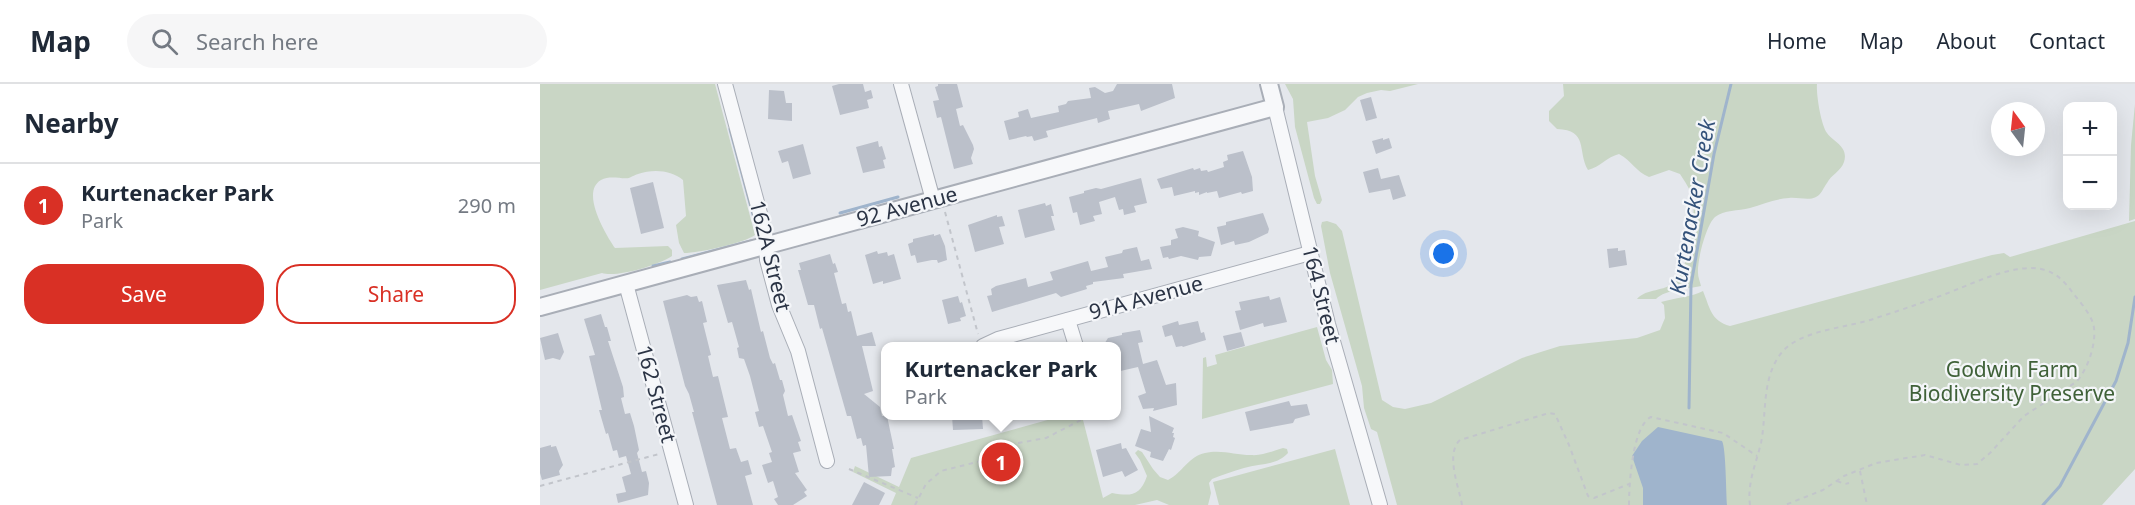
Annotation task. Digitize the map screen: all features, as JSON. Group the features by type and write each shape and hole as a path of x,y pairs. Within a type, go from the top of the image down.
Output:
{"street":[{"name":"162A Street","path":"725,84 765,232 767,260 779,305 798,351 827,461"},
{"path":"902,84 939,206"},
{"name":"164 Street","path":"1269,84 1344,385 1380,505"},
{"name":"92 Avenue","path":"540,307 766,246 939,206 1275,107"},
{"name":"91A Avenue","path":"981,342 1310,253"},
{"name":"162 Street","path":"626,284 686,505"},
{"path":"1068,320 1075,342"}],"path":[{"path":"939,206 981,342"},
{"path":"1750,505 1750,483 1761,442 1769,379 1774,363 1791,344 1812,335 1874,320 1973,282 2032,268 2056,274 2089,315 2094,328 2086,369 2076,382 2024,416 1977,464 1960,465 1929,455 1876,463 1844,476 1823,490 1785,505"},
{"path":"1462,505 1453,464 1453,450 1460,440 1553,413 1569,445 1588,496 1594,498 1629,483"},
{"path":"1629,505 1629,483 1634,452 1644,422 1651,417 1723,433 1757,456"},
{"path":"915,505 929,480 941,471 981,461 1018,442 1046,438 1081,420"},
{"path":"540,486 660,453"},
{"path":"849,469 918,498"},
{"path":"1860,471 1867,505"},
{"path":"1837,481 1849,483"}],"green space":[{"path":"540,84 715,84 755,235 721,247 684,253 679,243 676,225 686,216 683,180 667,172 656,171 636,174 629,178 611,177 601,180 595,186 593,194 601,224 615,248 668,246 672,250 672,256 637,270 617,274 602,273 540,290"},
{"path":"1285,84 1418,84 1390,91 1367,93 1358,97 1345,110 1328,118 1307,122 1315,176 1322,200 1320,204 1317,204 1295,127 1293,99"},
{"path":"1563,84 1817,84 1823,123 1827,133 1842,148 1844,162 1816,197 1779,199 1715,217 1708,227 1701,252 1698,273 1701,286 1671,291 1656,299 1637,299 1646,293 1671,285 1680,276 1692,230 1694,207 1692,196 1680,174 1669,170 1649,177 1619,154 1588,170 1578,137 1567,130 1557,129 1549,121 1549,111 1564,96"},
{"path":"2135,104 2135,219 2129,221 2131,145"},
{"name":"Godwin Farm Biodiversity Preserve","path":"2135,221 2135,469 2102,505 1397,505 1377,432 1371,429 1364,408 1362,386 1330,273 1321,226 1322,222 1336,224 1342,231 1382,400 1393,407 1405,409 1431,403 1522,358 1560,346 1637,338 1660,330 1665,318 1664,305 1661,302 1703,291 1715,317 1730,326 1992,255 2004,253 2010,257"},
{"path":"1317,327 1326,360 1332,370 1333,384 1202,419 1203,358 1206,357 1207,367 1217,364 1215,355"},
{"path":"1048,420 1083,420 1103,498 1112,493 1134,494 1141,488 1147,476 1135,453 1138,450 1142,452 1160,477 1168,480 1194,458 1205,453 1255,455 1283,448 1287,449 1288,453 1273,462 1244,468 1212,479 1209,483 1211,493 1208,505 1169,505 1157,500 1135,505 891,505 896,493 853,472 855,466 899,487 911,458"},
{"path":"1335,449 1350,505 1219,505 1213,482"}],"water":[{"path":"1658,427 1722,441 1727,505 1643,505 1643,488 1632,456 1642,441"}],"building":[{"path":"863,84 865,92 871,90 873,98 867,100 869,108 840,115 832,86"},
{"path":"938,84 957,84 963,107 956,109 960,126 963,125 973,145 971,158 973,164 954,169 941,117 937,118 933,101 939,100 935,87"},
{"path":"1117,84 1172,84 1175,98 1141,111 1139,104 1108,111 1110,119 1098,123 1097,118 1046,131 1048,137 1034,141 1032,136 1009,140 1004,121 1019,117 1018,112 1028,109 1031,118 1059,112 1058,106 1068,101 1091,98 1089,88 1095,87 1105,93 1113,91"},
{"path":"769,90 784,91 786,103 792,103 792,121 768,119"},
{"path":"1371,97 1377,118 1366,121 1360,100"},
{"path":"1383,138 1383,140 1389,138 1392,148 1376,154 1372,141"},
{"path":"878,141 886,159 883,160 885,168 863,173 856,147"},
{"path":"803,144 811,174 793,179 788,161 782,163 778,151"},
{"path":"1243,151 1252,177 1253,191 1219,198 1217,191 1199,195 1199,192 1195,193 1195,191 1174,196 1172,187 1161,189 1157,179 1193,168 1194,170 1200,168 1201,171 1207,170 1208,172 1224,167 1223,162 1228,160 1227,155"},
{"path":"1378,168 1381,179 1399,175 1406,196 1393,200 1390,189 1369,193 1363,172"},
{"path":"1141,178 1147,203 1134,206 1136,212 1124,215 1123,209 1119,210 1115,197 1099,202 1102,214 1093,216 1095,221 1080,225 1077,212 1073,213 1069,197 1084,193 1084,191 1101,189"},
{"path":"653,182 664,228 641,234 630,188"},
{"path":"1045,203 1046,206 1051,204 1054,216 1051,216 1055,230 1025,238 1018,210"},
{"path":"1263,213 1269,229 1268,233 1249,242 1235,245 1234,241 1221,245 1217,227 1226,225 1226,222"},
{"path":"997,215 997,217 1002,216 1005,226 999,227 1004,244 975,252 968,225"},
{"path":"1183,227 1199,231 1198,236 1215,242 1211,256 1199,257 1198,260 1181,256 1163,258 1160,247 1171,245 1171,240 1178,238 1175,229"},
{"path":"934,234 934,236 940,234 947,260 938,263 937,260 932,260 917,263 915,255 911,256 908,244 913,242 913,239"},
{"path":"1137,247 1141,261 1149,259 1152,269 1123,274 1124,278 1093,282 1086,286 1087,289 1061,297 1056,293 992,312 987,296 992,295 991,289 996,286 1026,278 1028,287 1053,280 1050,272 1088,261 1091,271 1108,267 1105,257"},
{"path":"1618,248 1618,251 1625,250 1627,265 1609,268 1607,249"},
{"path":"877,251 878,254 887,252 888,256 894,254 901,279 873,284 865,255"},
{"path":"830,254 838,272 834,273 842,304 846,303 848,312 851,311 857,336 872,332 876,346 862,346 873,391 864,394 880,407 881,420 888,420 894,449 892,449 895,467 892,468 891,476 869,477 866,445 863,446 861,438 857,439 851,416 847,416 814,305 808,305 798,270 801,270 799,263"},
{"path":"746,280 749,290 751,289 770,358 773,364 775,363 780,380 782,380 788,416 792,415 801,441 798,442 801,451 793,453 799,472 795,473 807,490 804,492 807,496 793,505 778,505 774,499 778,497 773,481 768,483 762,465 772,462 769,453 772,452 763,426 759,427 755,412 759,411 750,376 744,359 739,358 737,348 739,347 732,322 728,323 717,285"},
{"path":"687,295 697,296 699,302 702,301 707,322 703,323 711,355 708,356 713,377 718,376 728,417 722,418 730,449 736,448 741,462 748,460 752,474 745,476 753,505 717,505 663,301"},
{"path":"958,296 966,316 960,318 961,321 948,324 942,300"},
{"path":"1269,296 1270,300 1280,297 1287,322 1264,327 1263,323 1240,330 1235,311 1241,310 1239,302"},
{"path":"601,314 605,327 607,327 611,341 608,341 623,387 624,397 621,398 625,414 630,413 642,472 646,471 649,483 648,495 618,503 616,494 626,492 622,477 631,474 626,456 619,458 617,450 613,451 608,433 606,434 589,356 595,355 584,319"},
{"path":"1178,321 1179,325 1198,321 1201,333 1204,332 1206,340 1176,347 1172,335 1165,337 1162,326"},
{"path":"1140,330 1143,342 1138,343 1143,364 1157,360 1166,385 1176,383 1177,405 1153,411 1154,408 1143,409 1138,396 1146,393 1138,367 1121,371 1121,342 1106,342 1108,338 1122,335 1122,333"},
{"path":"1241,332 1245,346 1227,351 1223,336"},
{"path":"558,333 564,352 560,360 553,358 545,360 540,338"},
{"path":"1289,401 1291,406 1307,404 1310,415 1295,419 1293,423 1250,431 1245,412"},
{"path":"1149,416 1174,428 1172,433 1175,438 1171,450 1169,449 1163,461 1150,457 1151,452 1135,446 1141,429 1151,432"},
{"path":"952,420 982,420 983,429 953,430"},
{"path":"1121,443 1122,449 1126,448 1138,470 1125,477 1122,471 1103,477 1096,450"},
{"path":"551,445 551,447 556,446 563,465 559,471 560,475 542,480 540,448"},
{"path":"864,482 885,493 879,505 852,505"}],"waterway":[{"name":"Kurtenacker Creek","path":"1689,408 1691,285 1714,154 1731,84"},
{"path":"730,129 757,229"},
{"path":"840,213 898,197"},
{"path":"682,259 751,241"},
{"path":"653,266 670,262"},
{"path":"2043,505 2060,486 2116,381 2128,343 2135,297"}],"place":[{"name":"Kurtenacker Park","path":"1001,462"}]}
